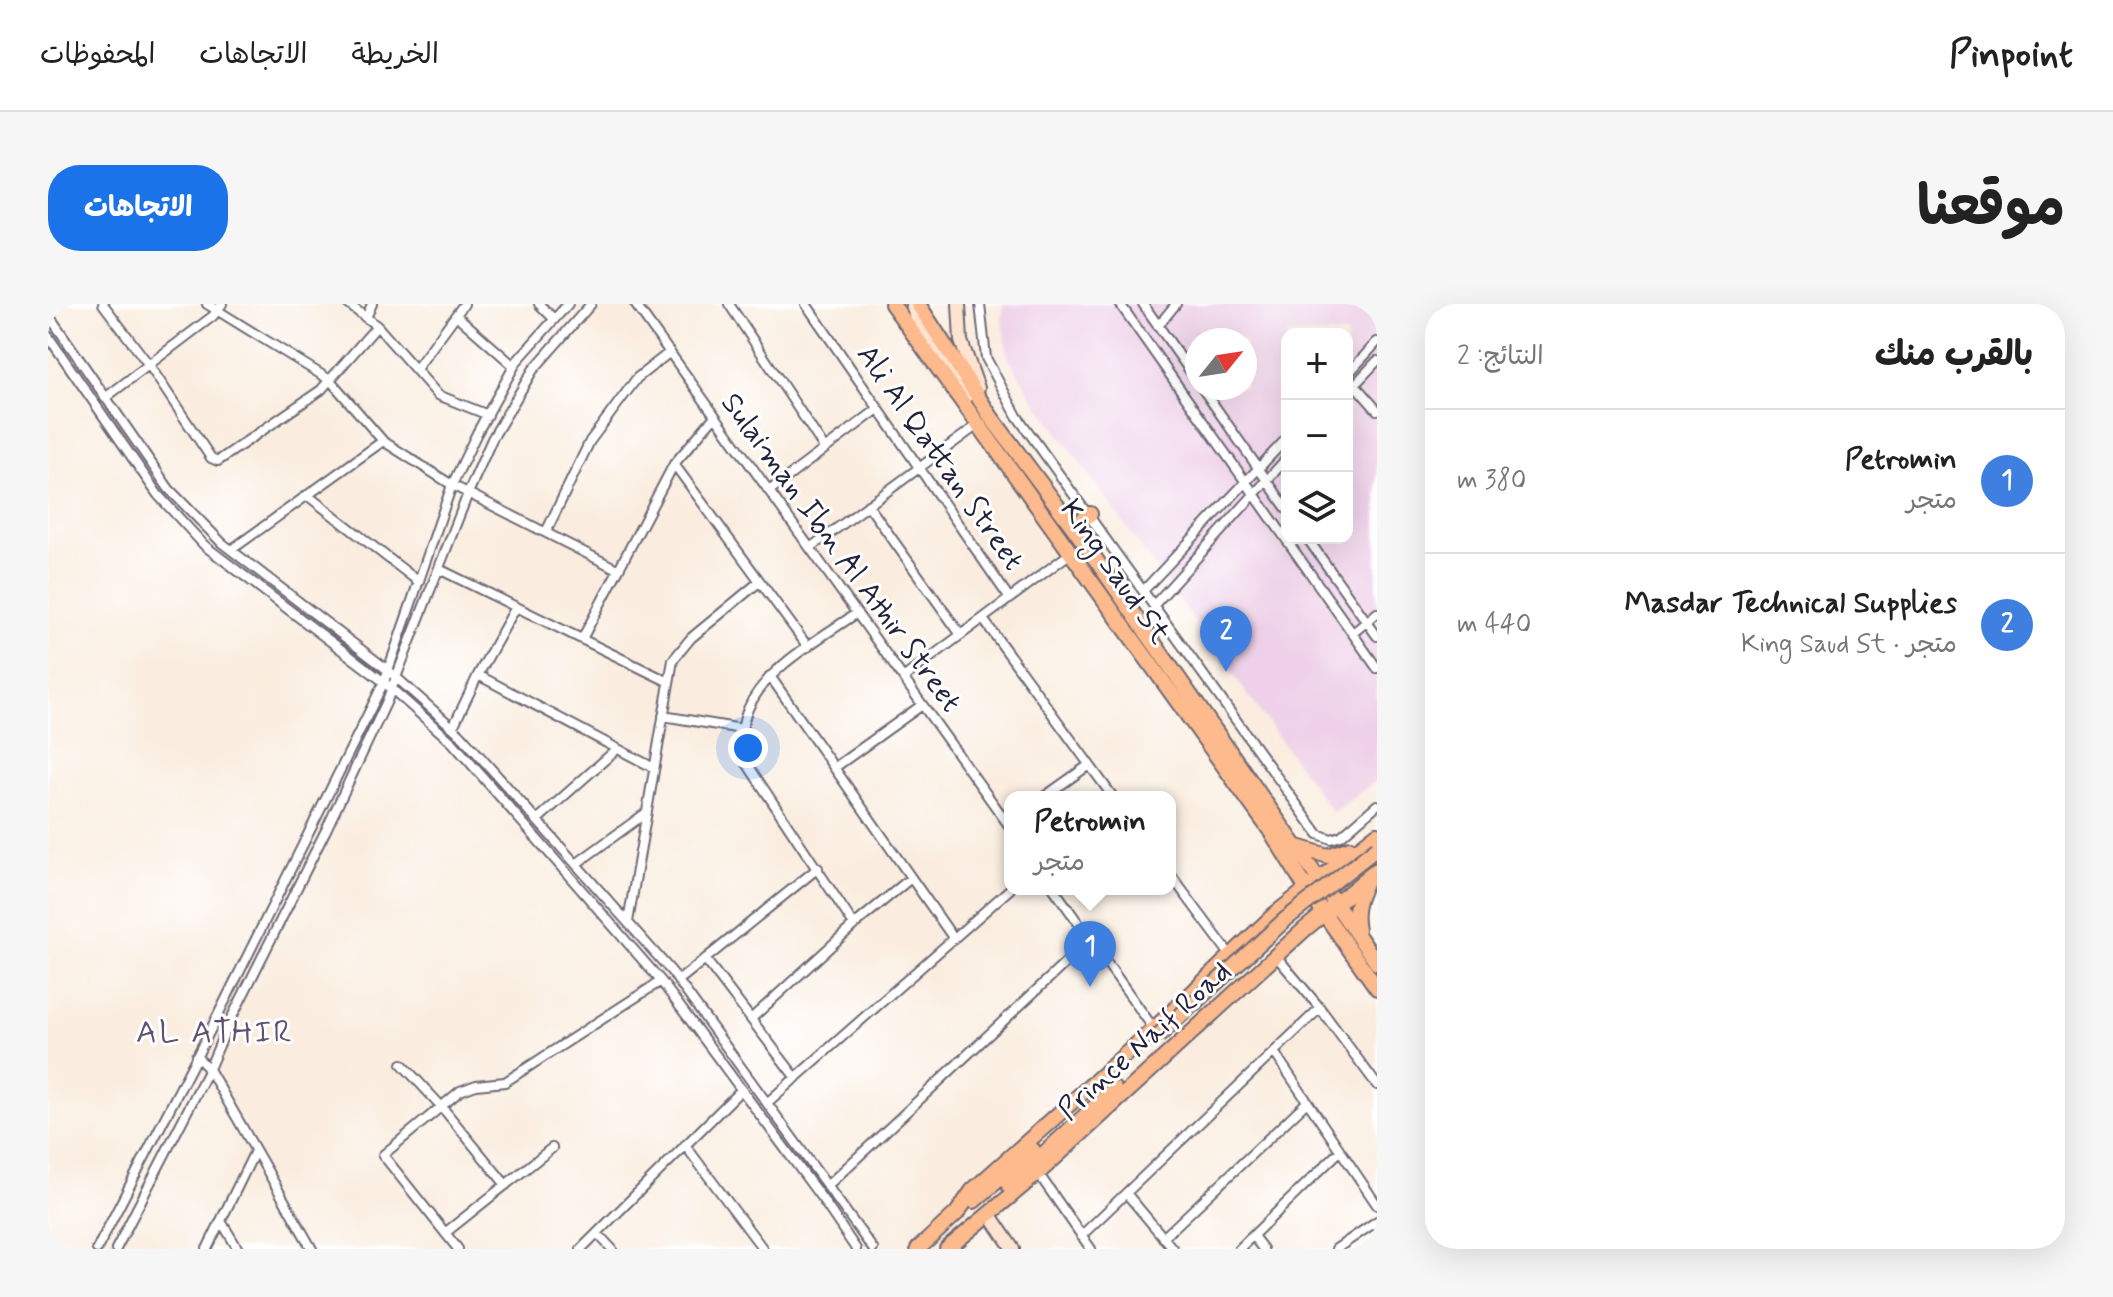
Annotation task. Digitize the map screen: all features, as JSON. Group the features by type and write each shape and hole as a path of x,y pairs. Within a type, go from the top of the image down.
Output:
{"main road":[{"name":"King Saud St","path":"892,304 1073,527 1377,963"},
{"path":"912,304 917,321 985,420"},
{"name":"King Saud St","path":"918,304 985,420 1072,552 1272,833 1306,888 1377,988"},
{"path":"959,304 961,341 985,420"},
{"path":"1073,527 1090,514"},
{"path":"1272,833 1296,881 1295,888 1275,914"},
{"path":"1296,847 1328,856 1375,840"},
{"path":"918,1249 1025,1158 1375,840"},
{"name":"Prince Naif Road","path":"1158,1036 1231,956 1275,914 1306,888 1375,840"},
{"path":"968,1230 986,1207 1158,1036 1377,858"},
{"path":"1358,934 1355,918 1357,900 1373,873"},
{"name":"Prince Naif Road","path":"947,1249 1038,1173 1297,936 1373,873"},
{"path":"1297,936 1321,928 1351,950"},
{"path":"990,1215 1013,1249"}],"street":[{"path":"103,304 149,365 211,458 218,461 321,390 377,326"},
{"path":"207,304 219,308 330,380 383,441 452,485 617,569"},
{"path":"348,304 377,326 438,395 488,415"},
{"path":"366,318 372,304"},
{"path":"416,369 464,304"},
{"path":"539,304 554,319"},
{"path":"97,1249 384,682 452,485 514,366 568,304"},
{"path":"116,1249 209,1069 392,689 492,439 533,370 591,304"},
{"name":"Sulaiman Ibn Al Athir Street","path":"635,304 1004,816"},
{"name":"Ali Al Qattan Street","path":"806,304 1010,599"},
{"path":"980,304 986,358 1017,416 1318,834 1331,839 1341,836 1377,805"},
{"path":"1120,304 1377,668"},
{"path":"1146,308 1155,304"},
{"path":"732,305 825,449"},
{"path":"1146,308 1173,307"},
{"path":"1158,326 1173,307"},
{"path":"105,398 219,308"},
{"path":"1146,308 1185,364"},
{"path":"48,314 169,489 231,550 389,671 453,727 628,922 678,981 873,1249"},
{"path":"456,315 514,366"},
{"path":"48,336 158,495 205,546 384,682 453,743 661,981 856,1249"},
{"path":"1353,368 1377,342"},
{"path":"546,532 590,441 637,378 670,352"},
{"path":"1377,361 1355,385 1377,410"},
{"path":"1211,400 1281,501"},
{"path":"769,491 878,409"},
{"path":"582,639 674,464 715,416"},
{"path":"810,548 985,420"},
{"path":"231,550 383,441"},
{"path":"1144,590 1281,444"},
{"path":"674,464 808,647"},
{"path":"1154,605 1281,465"},
{"path":"307,495 419,582"},
{"path":"868,505 961,635"},
{"path":"1296,551 1304,544"},
{"path":"1312,544 1376,634"},
{"path":"903,678 1072,552"},
{"path":"439,569 669,682"},
{"path":"628,922 673,660 691,638 759,582"},
{"path":"453,727 516,607"},
{"path":"854,925 740,753 747,711 770,676 857,613"},
{"path":"1353,633 1377,613"},
{"path":"983,619 1108,791"},
{"path":"478,675 654,768"},
{"path":"770,676 954,939"},
{"path":"834,768 922,705"},
{"path":"663,716 742,729"},
{"path":"537,820 617,749"},
{"path":"1052,791 1089,765"},
{"path":"576,864 647,813"},
{"path":"678,981 818,868"},
{"path":"752,1018 911,878"},
{"path":"1176,882 1231,956"},
{"path":"768,1102 1004,894"},
{"path":"1058,895 1158,1036"},
{"path":"828,1185 1090,940"},
{"path":"1276,956 1320,1008 1377,1085"},
{"path":"705,959 796,1078"},
{"path":"458,1249 383,1155 460,1091 476,1085 505,1082 661,981"},
{"path":"1081,1236 1320,1008"},
{"path":"1274,1052 1377,1205"},
{"path":"196,1056 209,1069 312,1249"},
{"path":"402,1064 506,1185"},
{"path":"581,1249 741,1090"},
{"path":"1163,1238 1307,1102"},
{"path":"685,1145 763,1249"},
{"path":"445,1233 552,1148"},
{"path":"207,1249 255,1151"},
{"path":"1239,1249 1340,1151"},
{"path":"1038,1173 1091,1249"},
{"path":"1126,1193 1173,1249"},
{"path":"823,1200 842,1206"},
{"path":"221,1221 238,1249"},
{"path":"1336,1249 1377,1221"},
{"path":"597,1233 612,1249"},
{"path":"1253,1236 1263,1249"}],"shaded area":[{"path":"1003,304 1377,304 1377,780 1333,813 1034,399 1008,357 1002,319"}],"place":[{"name":"Masdar Technical Supplies","path":"1226,672"},
{"name":"Petromin","path":"1090,987"}],"district":[{"name":"AL ATHIR","path":"215,1031"}]}
